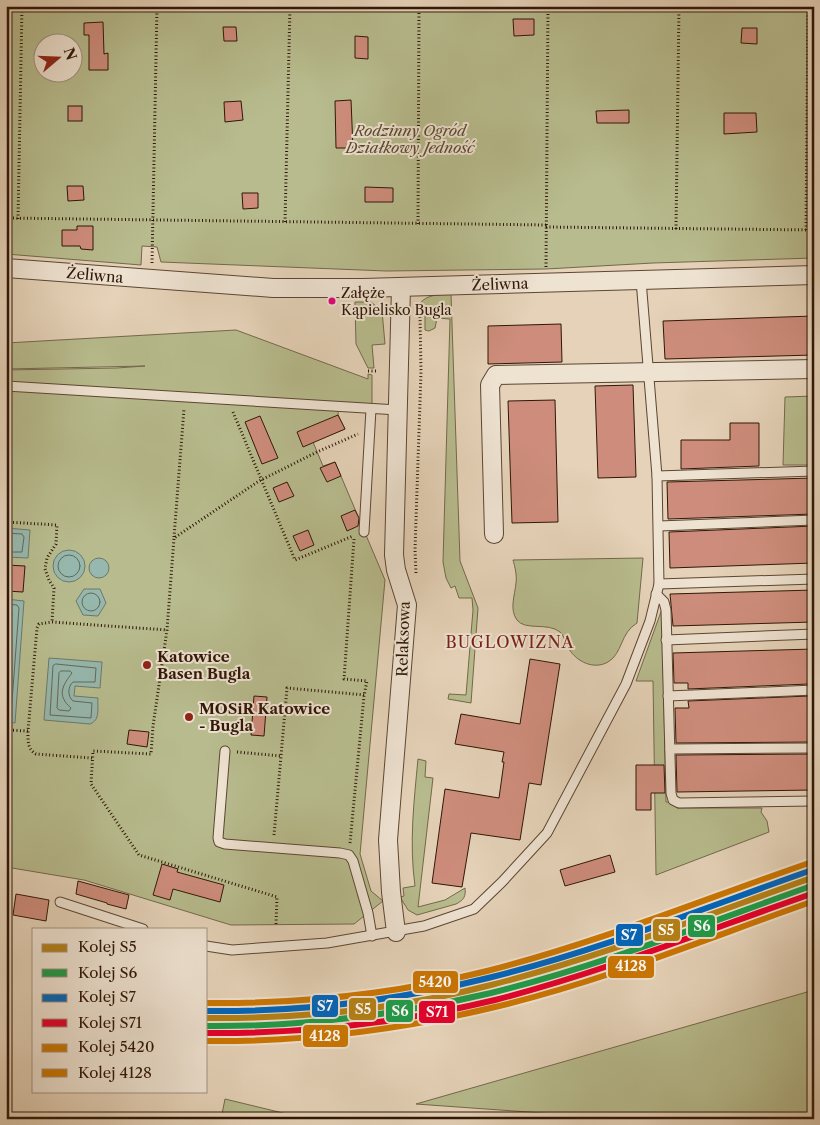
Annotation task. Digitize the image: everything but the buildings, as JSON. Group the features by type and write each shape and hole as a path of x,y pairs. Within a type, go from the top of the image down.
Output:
{"street":[{"name":"Żeliwna","path":"6,268 273,288 401,287 814,275"},
{"name":"Relaksowa","path":"396,932 391,892 388,840 408,605 396,570 394,555 401,287"},
{"path":"494,534 490,385 496,375 814,369"}],"lane":[{"path":"208,946 232,950 327,943 424,926 474,909 547,833 626,684 650,622 658,589 658,476 641,280"},
{"path":"6,386 398,410"},
{"path":"364,532 371,409"},
{"path":"658,476 814,471"},
{"path":"659,526 814,520"},
{"path":"658,589 814,579"},
{"path":"658,589 664,602 671,793 673,800 679,804 814,801"},
{"path":"666,640 814,634"},
{"path":"668,696 814,690"},
{"path":"670,749 814,748"},
{"path":"226,751 219,842 340,853 349,856 353,861 368,913 372,936"},
{"path":"60,902 140,928"}],"path":[{"path":"18,219 22,6"},
{"path":"151,279 157,6"},
{"path":"285,222 290,6"},
{"path":"367,6 814,9"},
{"path":"418,224 419,7"},
{"path":"547,282 548,7"},
{"path":"676,229 679,7"},
{"path":"806,230 808,9"},
{"path":"6,218 814,230"},
{"path":"416,574 415,550 421,372 420,316"},
{"path":"368,371 376,371"},
{"path":"185,396 167,630 153,726 151,754 93,752 91,784 139,855 277,897 276,924"},
{"path":"228,399 295,560 364,532"},
{"path":"174,538 262,480 317,452 370,429"},
{"path":"6,522 58,525 56,544 47,558 45,569 54,588 52,622"},
{"path":"349,856 367,681 344,679 354,536"},
{"path":"92,758 36,754 29,747 28,731 36,628 39,624 52,622 167,630"},
{"path":"273,848 287,688 366,695"},
{"path":"6,730 28,731"},
{"path":"226,751 281,756"},
{"path":"641,1114 643,1119"}],"green space":[{"name":"Rodzinny Ogród Działkowy Jedność","path":"6,6 814,6 814,258 653,263 546,269 386,271 161,262 157,247 142,246 141,265 6,254"},
{"path":"451,294 460,561 478,608 471,703 448,699 449,694 466,695 473,610 472,598 459,598 455,586 451,588 446,578 443,562 450,319 437,318 435,328 429,331 425,330 425,312 416,311 422,301 430,296"},
{"path":"355,302 371,302 382,311 385,344 372,345 374,368 368,368 356,344"},
{"name":"MOSiR Katowice - Bugla","path":"236,330 368,379 368,374 372,375 372,405 339,402 338,415 345,429 313,442 323,466 335,462 385,580 360,854 371,891 383,901 354,924 231,925 84,880 6,867 6,370 145,366 6,369 6,343"},
{"path":"814,396 814,465 783,465 785,397"},
{"path":"643,558 637,623 627,632 616,654 608,662 592,665 581,661 572,654 560,632 549,627 525,625 517,620 515,616 513,602 516,577 513,560"},
{"path":"662,609 666,802 672,802 677,808 762,808 761,812 767,821 769,832 656,875 653,681 636,681"},
{"path":"418,759 426,761 425,777 433,778 418,907 445,900 465,888 465,896 456,904 417,915 408,910 400,897 404,896 403,888 415,886 412,838"},
{"path":"814,990 814,1119 626,1119 416,1104"},
{"path":"225,1099 287,1114 313,1119 221,1119"}],"water":[{"path":"6,528 30,530 28,558 6,557"},
{"path":"69,550 75,551 80,555 84,560 84,572 80,577 75,581 69,582 63,581 58,577 54,572 53,566 54,560 58,555 63,551"},
{"path":"99,558 106,561 109,568 106,575 99,578 92,575 89,568 92,561"},
{"path":"84,589 100,589 106,603 98,616 83,615 76,601"},
{"path":"6,599 24,601 15,723 6,722"},
{"path":"49,658 102,662 100,688 75,686 74,696 98,698 96,720 90,724 44,720"}],"rail line":[{"name":"5420","path":"208,1003 277,1002 348,996 418,986 487,971 569,948 809,863"},
{"name":"S7","path":"208,1011 277,1010 348,1004 418,993 488,978 610,942 812,870"},
{"name":"S5","path":"208,1018 278,1017 350,1011 421,1000 491,985 613,949 814,877"},
{"name":"S6","path":"208,1026 314,1022 350,1018 420,1008 491,993 613,957 814,885"},
{"name":"S71","path":"208,1033 279,1032 352,1026 424,1015 495,1000 615,964 814,893"},
{"name":"4128","path":"208,1041 243,1041 352,1033 424,1022 495,1007 616,972 814,901"}],"place":[{"name":"Załęże Kąpielisko Bugla","path":"332,301"},
{"name":"Katowice Basen Bugla","path":"147,665"},
{"name":"MOSiR Katowice - Bugla","path":"189,717"}],"district":[{"name":"BUGLOWIZNA","path":"510,642"}]}
